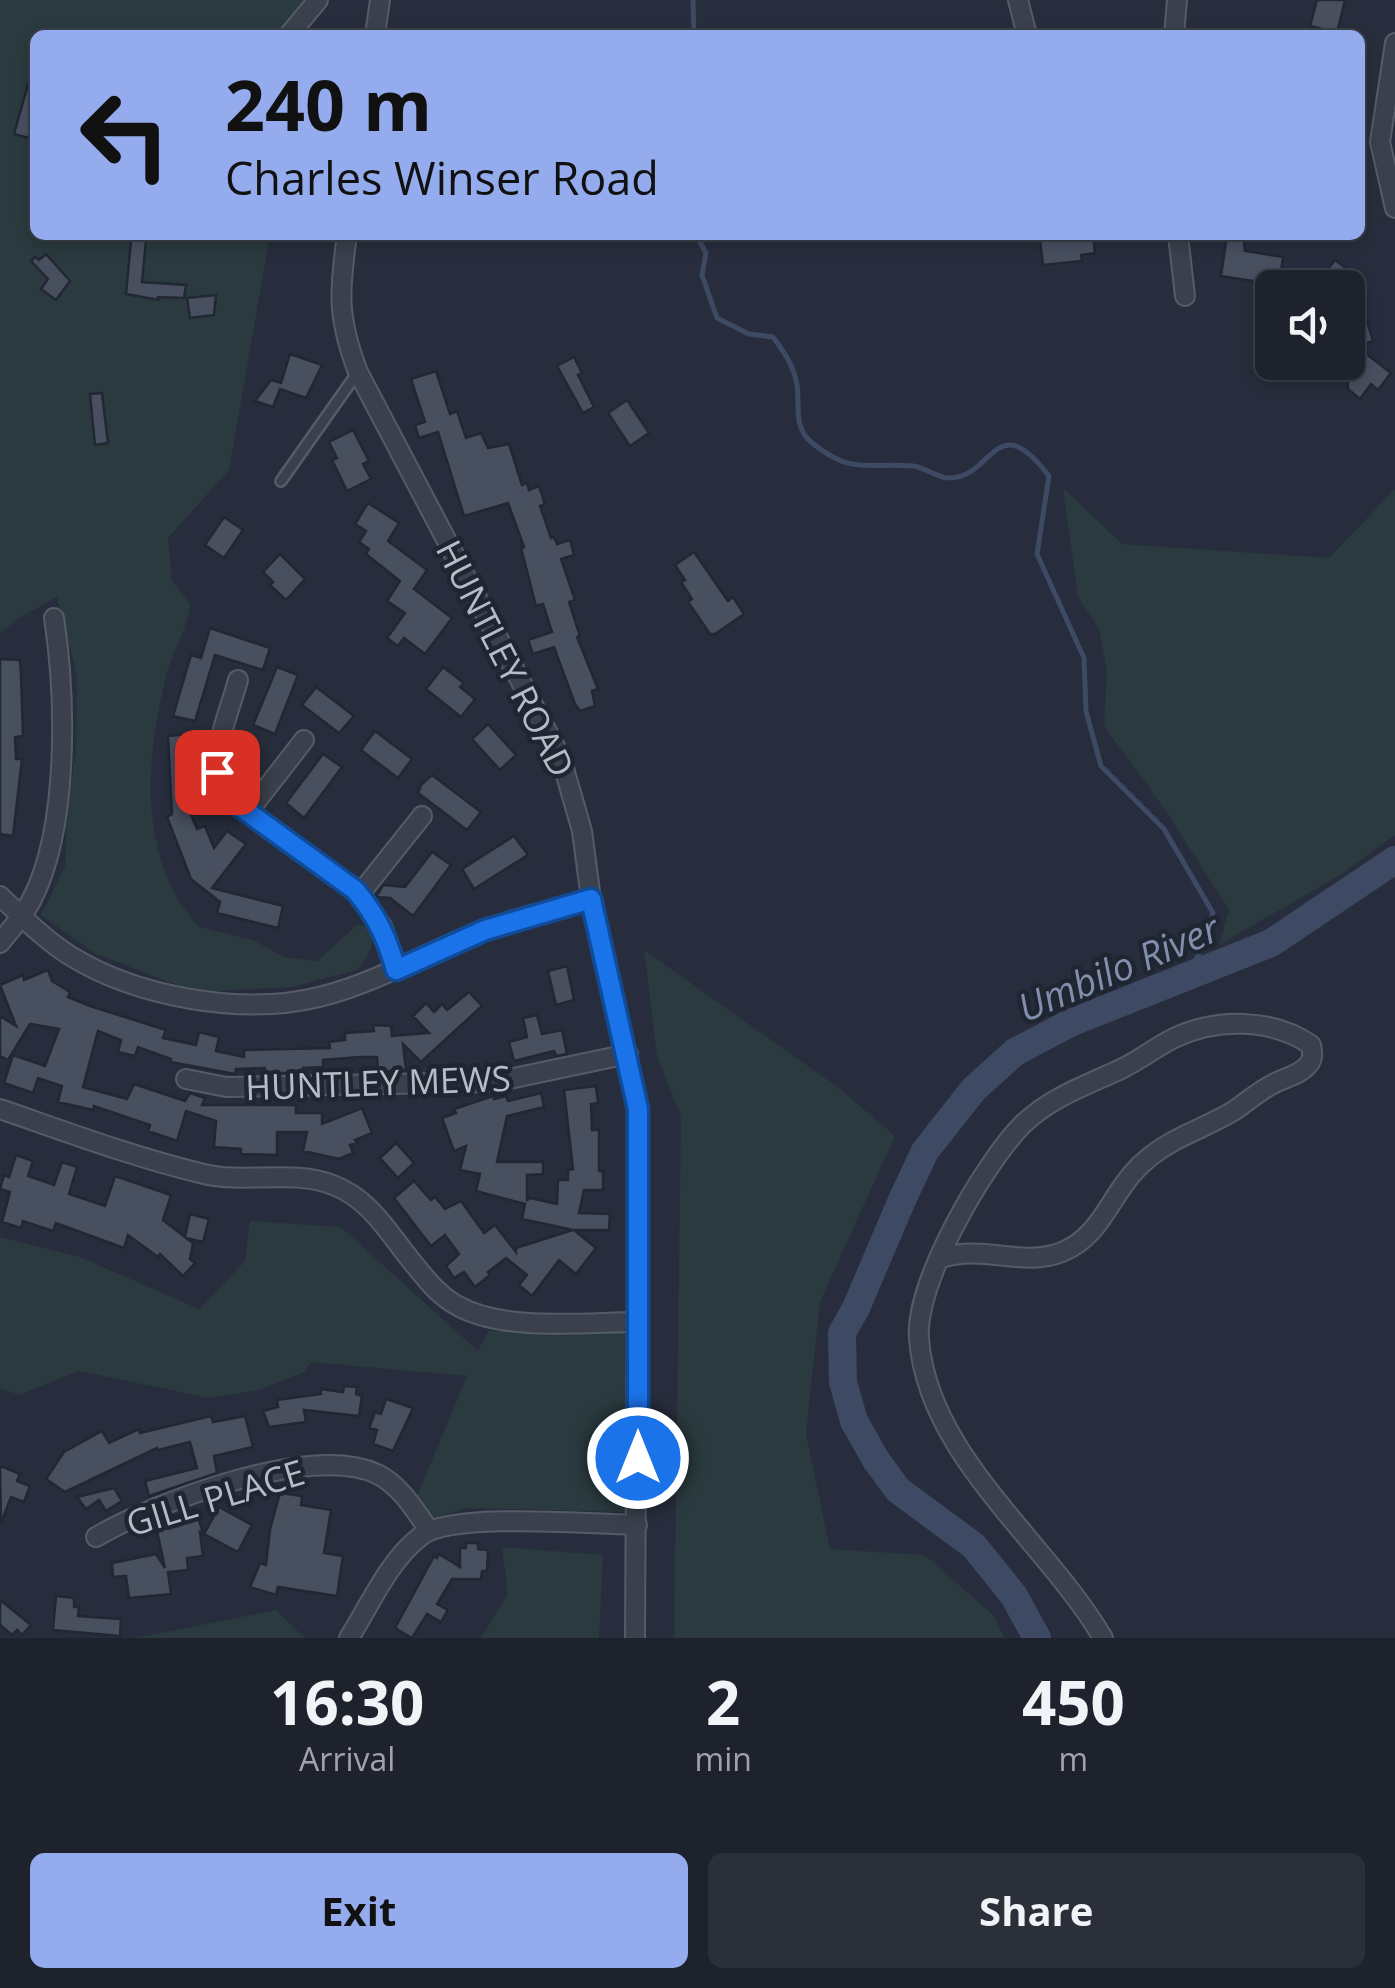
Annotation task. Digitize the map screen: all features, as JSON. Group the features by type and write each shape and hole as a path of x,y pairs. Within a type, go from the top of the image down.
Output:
{"street":[{"path":"293,30 318,0"},
{"path":"376,30 380,0"},
{"path":"1018,0 1026,30"},
{"path":"1174,30 1177,0"},
{"path":"1395,43 1380,142 1395,208"},
{"name":"HUNTLEY ROAD","path":"346,240 339,304 345,338 358,372 561,758 582,831 591,899 638,1109 636,1638"},
{"path":"1179,240 1185,296"},
{"path":"0,943 21,916 40,881 50,848 62,724 61,662 54,618"},
{"path":"238,680 217,772 224,793 359,896 382,926 396,970"},
{"path":"248,812 304,740"},
{"path":"359,896 422,816"},
{"path":"0,896 68,954 106,975 191,1000 268,1003 316,998 396,970 485,930 591,899"},
{"path":"941,1258 971,1251 1038,1257 1078,1245 1103,1219 1132,1174 1149,1158 1234,1111 1260,1091 1301,1071 1310,1064 1311,1045 1274,1026 1198,1029 1057,1098 1025,1122 1003,1149 952,1230 922,1302 918,1336 942,1419 972,1466 1041,1550 1102,1638"},
{"name":"HUNTLEY MEWS","path":"186,1079 226,1087 495,1082 628,1054"},
{"path":"0,1109 204,1174 312,1180 338,1186 375,1214 441,1294 472,1313 517,1321 639,1322"},
{"name":"GILL PLACE","path":"96,1536 145,1510 296,1467 336,1464 359,1468 391,1482 429,1530"},
{"path":"349,1638 409,1546 429,1530 464,1523 637,1525"}],"lane":[{"path":"281,481 358,372"}],"shaded area":[{"path":"0,0 310,0 305,30 30,30 30,240 269,240 229,470 168,538 172,580 190,604 160,704 151,784 155,837 172,889 199,927 253,940 284,957 317,961 358,924 370,928 373,942 357,970 292,987 194,992 94,953 41,915 65,866 68,802 76,752 77,675 57,597 19,618 0,634"},
{"path":"1063,488 1122,544 1329,558 1395,489 1395,835 1343,873 1219,945 1229,910 1166,811 1104,726 1107,672 1099,629 1078,597"},
{"path":"644,950 839,1088 895,1136 820,1302 806,1434 830,1549 925,1555 993,1615 1005,1638 674,1638 681,1117 657,1056"},
{"path":"250,1221 341,1227 478,1351 488,1331 629,1333 626,1512 467,1508 432,1519 417,1496 467,1376 311,1362 304,1372 259,1390 209,1398 79,1371 19,1395 0,1388 0,1237 80,1257 199,1309 245,1261"},
{"path":"502,1547 603,1555 599,1638 481,1638 508,1594"},
{"path":"276,1610 305,1638 135,1638"}],"building":[{"path":"1317,0 1345,0 1338,30 1310,26"},
{"path":"30,78 28,138 14,134"},
{"path":"146,240 142,282 186,285 184,298 158,297 159,300 126,294 131,241"},
{"path":"1040,240 1094,240 1095,253 1081,255 1082,261 1043,265"},
{"path":"1226,240 1244,240 1245,251 1283,257 1281,270 1255,270 1255,281 1221,276"},
{"path":"46,254 70,281 56,300 41,289 48,279 31,261"},
{"path":"1335,260 1349,270 1327,270"},
{"path":"216,295 214,315 190,318 187,298"},
{"path":"1365,322 1373,341 1365,343"},
{"path":"1365,353 1391,373 1378,390 1371,384 1360,399 1348,389 1348,380 1365,380"},
{"path":"290,354 322,365 306,398 280,389 273,407 255,401 271,380 281,383"},
{"path":"574,357 594,407 583,413 557,366"},
{"path":"436,371 450,414 457,411 466,438 481,433 488,448 509,444 522,485 527,483 529,490 539,486 545,504 540,506 551,538 557,544 570,540 574,555 561,559 575,600 569,602 580,636 577,637 598,689 592,691 595,706 580,711 575,704 554,647 533,654 528,640 552,632 543,604 536,606 521,548 524,547 508,503 464,516 438,432 419,438 415,425 425,422 411,379"},
{"path":"102,393 108,443 95,445 90,394"},
{"path":"627,400 649,433 630,446 608,413"},
{"path":"353,430 369,461 363,464 371,479 347,491 332,460 337,458 329,442"},
{"path":"368,503 399,523 388,541 427,570 414,589 452,618 425,654 404,638 398,646 387,638 405,613 387,601 400,581 366,554 369,549 359,542 366,531 355,524"},
{"path":"224,517 243,530 224,558 205,545"},
{"path":"694,552 728,601 733,597 744,614 715,634 710,634 688,602 692,599 675,565"},
{"path":"280,554 305,579 286,600 263,572"},
{"path":"210,628 270,648 263,670 215,655 195,721 173,716 191,655 201,658"},
{"path":"0,659 20,660 23,736 15,737 16,759 22,759 13,836 0,834"},
{"path":"277,667 298,675 275,734 253,725"},
{"path":"443,667 464,683 460,687 475,699 461,717 426,689"},
{"path":"316,687 354,716 339,733 302,705"},
{"path":"488,724 516,755 500,770 472,739"},
{"path":"375,731 412,759 398,778 361,750"},
{"path":"190,734 194,796 183,796 197,829 205,826 214,848 227,831 246,844 212,888 283,906 278,928 217,913 220,902 191,879 167,817 172,814 168,736"},
{"path":"323,754 342,767 304,818 286,803"},
{"path":"432,775 481,812 467,830 418,793"},
{"path":"514,836 528,855 474,889 462,869"},
{"path":"432,852 451,865 413,916 390,898 376,897 383,885 405,887"},
{"path":"567,966 574,1000 556,1005 548,971"},
{"path":"48,970 52,981 70,992 68,997 166,1030 163,1038 196,1045 199,1032 219,1037 216,1051 244,1057 244,1050 330,1048 329,1042 345,1040 345,1033 374,1031 373,1025 391,1026 392,1036 429,1033 413,1016 426,1003 434,1012 442,1004 447,1010 469,992 482,1006 421,1062 403,1044 406,1070 378,1072 377,1057 360,1057 323,1060 323,1067 303,1068 303,1073 265,1073 265,1068 236,1069 235,1074 170,1062 171,1059 138,1047 135,1056 118,1052 121,1040 98,1031 83,1087 127,1099 134,1084 185,1101 190,1093 205,1098 202,1105 296,1105 296,1113 322,1113 322,1124 362,1108 372,1133 355,1140 357,1143 350,1145 353,1153 339,1159 303,1151 307,1132 277,1132 277,1155 241,1154 241,1149 214,1147 216,1121 186,1111 177,1141 148,1131 150,1125 94,1106 93,1110 58,1102 62,1086 38,1078 33,1093 4,1083 13,1055 45,1066 59,1029 30,1024 8,1060 0,1056 0,1016 16,1026 0,985"},
{"path":"537,1015 542,1034 562,1030 567,1054 556,1056 554,1051 514,1061 509,1042 527,1037 523,1018"},
{"path":"596,1086 598,1103 591,1104 592,1130 599,1130 603,1190 584,1190 579,1213 610,1214 609,1230 574,1230 596,1248 576,1274 559,1260 532,1296 519,1285 527,1275 506,1258 475,1287 464,1272 454,1278 446,1266 459,1254 445,1235 431,1246 394,1198 414,1181 445,1209 461,1201 484,1233 495,1225 516,1252 516,1248 573,1230 522,1219 525,1204 476,1191 480,1174 460,1170 466,1146 454,1151 442,1118 456,1113 454,1109 493,1096 506,1096 508,1101 541,1093 544,1107 507,1116 497,1162 543,1162 543,1174 527,1175 527,1200 557,1204 558,1180 568,1180 568,1170 573,1169 564,1090"},
{"path":"396,1143 414,1163 398,1178 380,1158"},
{"path":"16,1155 33,1161 28,1176 54,1185 62,1162 77,1167 69,1194 105,1206 115,1176 171,1195 163,1220 185,1237 190,1214 209,1219 203,1242 186,1238 193,1243 190,1259 195,1263 183,1276 160,1254 158,1257 128,1235 124,1248 56,1223 53,1231 23,1221 21,1228 2,1222 10,1192 0,1189 4,1175 9,1177"},
{"path":"344,1386 357,1387 356,1394 362,1396 359,1416 304,1410 306,1422 269,1427 263,1411 278,1407 277,1400 321,1394 321,1389 343,1392"},
{"path":"386,1399 413,1408 393,1451 373,1444 377,1430 369,1428 375,1412 381,1414"},
{"path":"211,1416 213,1422 245,1416 253,1447 214,1456 217,1473 149,1496 145,1481 197,1468 190,1442 157,1448 65,1492 46,1479 64,1452 102,1431 109,1443 139,1429 140,1433"},
{"path":"0,1466 20,1474 17,1481 30,1486 24,1502 11,1497 1,1523"},
{"path":"114,1488 122,1501 106,1511 99,1500 86,1509 77,1497"},
{"path":"280,1493 302,1496 301,1505 331,1510 324,1553 343,1556 337,1596 278,1587 276,1595 250,1587 260,1563 266,1565"},
{"path":"219,1507 252,1525 238,1552 204,1534"},
{"path":"196,1509 203,1534 200,1532 203,1556 187,1558 188,1570 168,1572 171,1594 129,1598 126,1576 113,1577 112,1563 156,1554 165,1568 155,1522"},
{"path":"466,1543 478,1543 478,1549 488,1550 487,1571 482,1571 481,1579 452,1579 437,1604 448,1610 441,1622 427,1614 412,1638 395,1628 434,1556 439,1554 460,1567 460,1548 466,1548"},
{"path":"56,1596 74,1598 78,1616 121,1619 120,1636 53,1630"},
{"path":"0,1600 31,1625 22,1635 17,1630 12,1635 0,1625"}],"waterway":[{"path":"693,0 694,30"},
{"path":"699,240 706,253 702,275 717,318 749,334 773,337 796,378 802,430 825,453 849,463 913,466 949,478 976,468 1005,445 1017,446 1049,476 1037,554 1084,658 1086,711 1101,766 1164,829 1213,913 1203,946 1187,976"},
{"name":"Umbilo River","path":"1037,1638 1014,1596 974,1546 898,1490 854,1421 843,1382 842,1333 902,1200 925,1151 974,1089 1015,1052 1070,1023 1271,943 1395,860"}],"route":[{"path":"217,772 218,784 231,800 355,890 382,926 396,970 485,930 591,899 638,1109 638,1458"}]}
